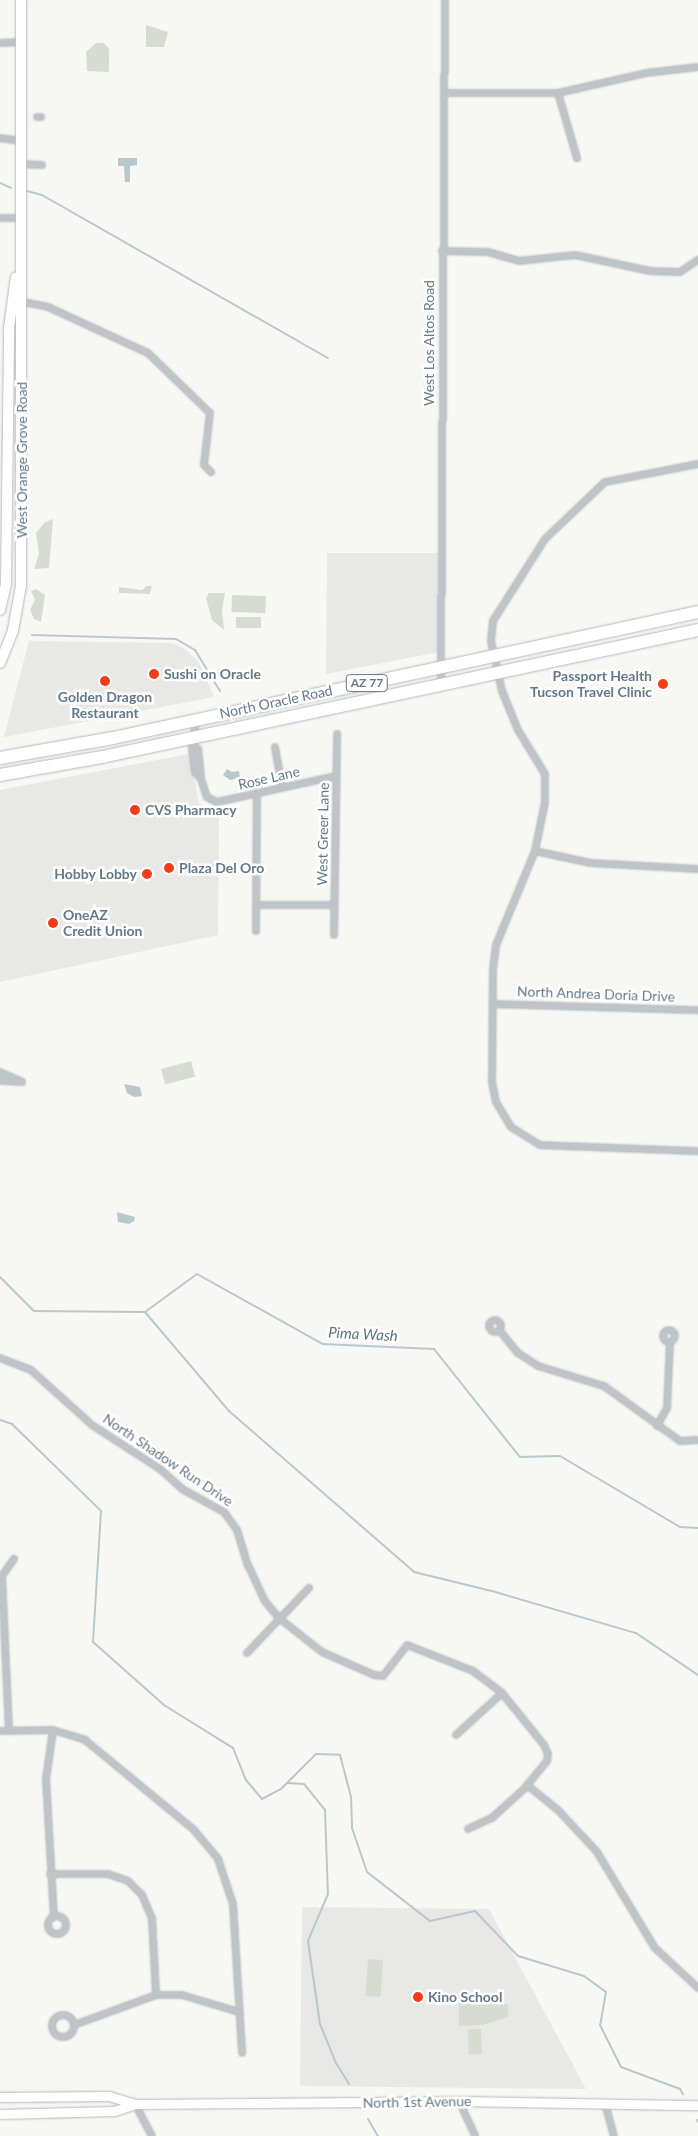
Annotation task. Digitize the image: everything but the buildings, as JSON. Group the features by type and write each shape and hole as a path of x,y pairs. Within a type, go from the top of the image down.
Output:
{"highway":[{"name":"North Oracle Road","path":"0,758 196,720 698,612"},
{"name":"North Oracle Road","path":"0,775 194,742 698,630"}],"main road":[{"name":"West Orange Grove Road","path":"0,610 6,584 16,301 20,254 22,141 21,0"},
{"name":"West Orange Grove Road","path":"0,663 13,630 21,586 16,301"},
{"name":"North 1st Avenue","path":"0,2097 109,2096 135,2104 459,2101 698,2105"},
{"name":"North 1st Avenue","path":"0,2114 114,2111 135,2104"}],"street":[{"name":"West Los Altos Road","path":"441,686 442,250 445,0"},
{"path":"0,43 21,42"},
{"path":"444,93 558,93 646,73 698,67"},
{"path":"558,93 577,158"},
{"path":"0,138 22,141"},
{"path":"21,164 42,164"},
{"path":"0,218 20,218"},
{"path":"442,250 488,252 519,261 575,255 650,271 680,272 698,260"},
{"path":"16,301 48,307 148,353 210,413 204,465 211,472"},
{"path":"698,464 621,477 605,482 545,539 493,621 493,655 496,674 518,730 545,774 545,802 536,851 496,945 493,970 492,1082 496,1102 511,1127 524,1137 540,1145 698,1152"},
{"path":"194,742 196,720"},
{"name":"West Greer Lane","path":"334,935 337,734"},
{"name":"Rose Lane","path":"194,742 192,749 194,772 201,779 208,798 223,801 336,776"},
{"path":"275,747 282,787"},
{"path":"256,931 257,793"},
{"path":"536,851 591,863 698,869"},
{"path":"256,905 334,905"},
{"name":"North Andrea Doria Drive","path":"494,1004 698,1010"},
{"path":"0,1072 22,1082 0,1081"},
{"path":"500,1331 518,1352 538,1366 604,1386 631,1402 657,1426 680,1441 698,1440"},
{"path":"657,1426 666,1408 670,1342"},
{"name":"North Shadow Run Drive","path":"0,1358 30,1370 92,1425 160,1469 182,1489 224,1512 237,1530 248,1565 265,1601 279,1618 322,1652 374,1676 384,1678 406,1643 473,1671 502,1694"},
{"path":"9,1731 2,1576 14,1559"},
{"path":"247,1653 309,1588"},
{"path":"456,1735 502,1694 552,1754 527,1785 492,1818 468,1829"},
{"path":"53,1730 46,1779 50,1874 54,1916"},
{"path":"0,1731 53,1730 85,1740 194,1830 218,1859 233,1904 242,2053"},
{"path":"527,1785 558,1810 597,1852 655,1948 698,1988"},
{"path":"50,1874 108,1874 128,1881 142,1895 152,1918 156,1995"},
{"path":"74,2025 156,1995 182,1995 239,2012"},
{"path":"459,2101 475,2136"},
{"path":"605,2103 614,2136"},
{"path":"135,2104 152,2136"}],"shaded area":[{"path":"146,25 168,32 164,47 146,47"},
{"path":"96,43 104,43 109,49 109,72 87,71 86,52"},
{"path":"118,158 137,158 137,165 130,166 130,182 125,182 124,166 118,166"},
{"path":"53,519 49,568 34,569 39,554 36,533 44,523"},
{"path":"327,553 444,553 444,651 326,674"},
{"path":"147,586 152,586 150,594 119,593 119,587 142,590"},
{"path":"36,589 45,595 41,622 34,619 30,610 35,600 31,591"},
{"path":"209,593 225,593 222,610 224,630 212,620 206,598"},
{"path":"232,595 266,596 265,613 231,612"},
{"path":"236,617 261,617 261,628 236,628"},
{"path":"29,641 171,643 182,647 198,661 214,697 4,737"},
{"path":"189,754 199,803 207,810 219,811 218,935 0,982 0,790"},
{"path":"227,769 232,772 239,771 240,778 230,780 223,775"},
{"path":"191,1061 195,1076 165,1084 161,1069"},
{"path":"124,1084 140,1087 142,1096 134,1097 127,1093"},
{"path":"117,1212 135,1217 134,1221 129,1224 118,1222"},
{"name":"Kino School","path":"302,1907 489,1909 586,2089 300,2086"},
{"path":"368,1959 383,1960 380,1997 365,1996"},
{"path":"459,1998 487,1998 508,2005 508,2017 482,2025 459,2026"},
{"path":"468,2029 481,2029 482,2054 469,2054"}],"waterway":[{"path":"0,183 11,188"},
{"path":"27,191 42,195 328,358"},
{"path":"32,635 176,639 195,650 220,691"},
{"name":"Pima Wash","path":"0,1277 34,1311 145,1312 197,1274 323,1344 434,1349 520,1457 560,1456 680,1527 698,1528"},
{"path":"145,1312 229,1411 414,1572 492,1591 636,1633 698,1675"},
{"path":"0,1420 12,1424 101,1511 93,1642 164,1705 233,1748 246,1780 262,1799 281,1789 316,1754 340,1755 351,1797 352,1828 367,1872 430,1921 475,1911 518,1956 584,1976 606,1992 600,2025 621,2067 680,2089 683,2094"},
{"path":"288,1783 304,1784 325,1810 328,1894 308,1941 320,2024 336,2063 349,2084"},
{"path":"368,2119 378,2136"}],"place":[{"name":"Sushi on Oracle","path":"154,674"},
{"name":"Golden Dragon Restaurant","path":"105,681"},
{"name":"Passport Health Tucson Travel Clinic","path":"663,684"},
{"name":"CVS Pharmacy","path":"135,810"},
{"name":"Plaza Del Oro","path":"169,868"},
{"name":"Hobby Lobby","path":"147,874"},
{"name":"OneAZ Credit Union","path":"53,923"},
{"name":"Kino School","path":"418,1997"}]}
